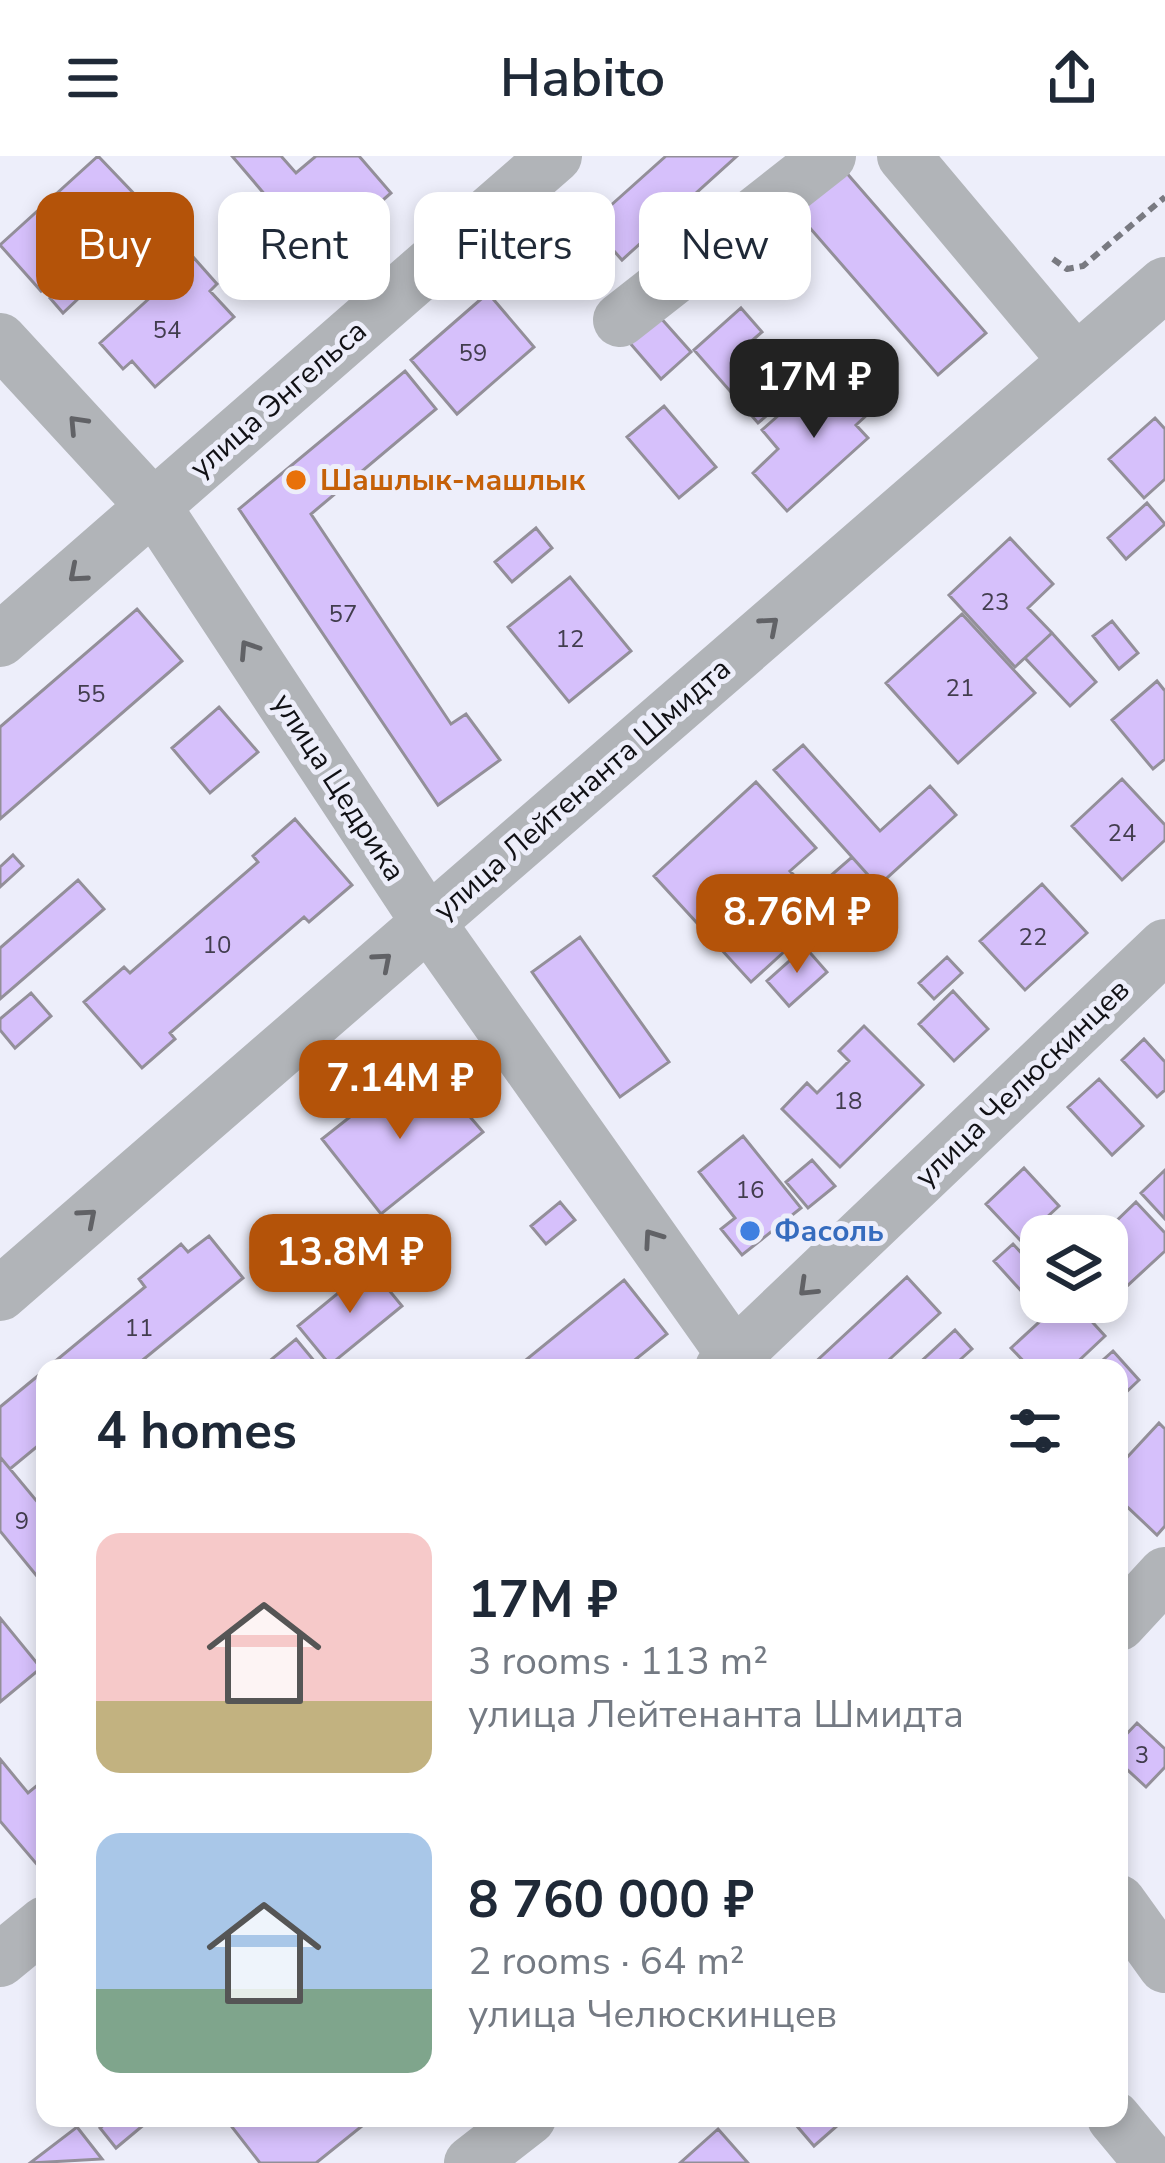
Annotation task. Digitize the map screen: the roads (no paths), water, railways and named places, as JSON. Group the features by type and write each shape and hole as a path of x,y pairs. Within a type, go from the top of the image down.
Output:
{"street":[{"name":"улица Энгельса","path":"0,640 555,156"},
{"path":"620,320 829,156"},
{"path":"904,156 1076,361"},
{"name":"улица Лейтенанта Шмидта","path":"0,1294 1165,284"},
{"name":"улица Цедрика","path":"0,340 155,508 428,922 731,1359"},
{"name":"улица Челюскинцев","path":"739,1359 1165,946"},
{"path":"1128,1614 1165,1574"},
{"path":"1128,1915 1165,1966"},
{"path":"0,1960 36,1930"},
{"path":"472,2163 518,2127"},
{"path":"1123,2127 1153,2156"}],"place":[{"name":"Шашлык-машлык","path":"296,480"},
{"name":"Фасоль","path":"750,1231"}]}
